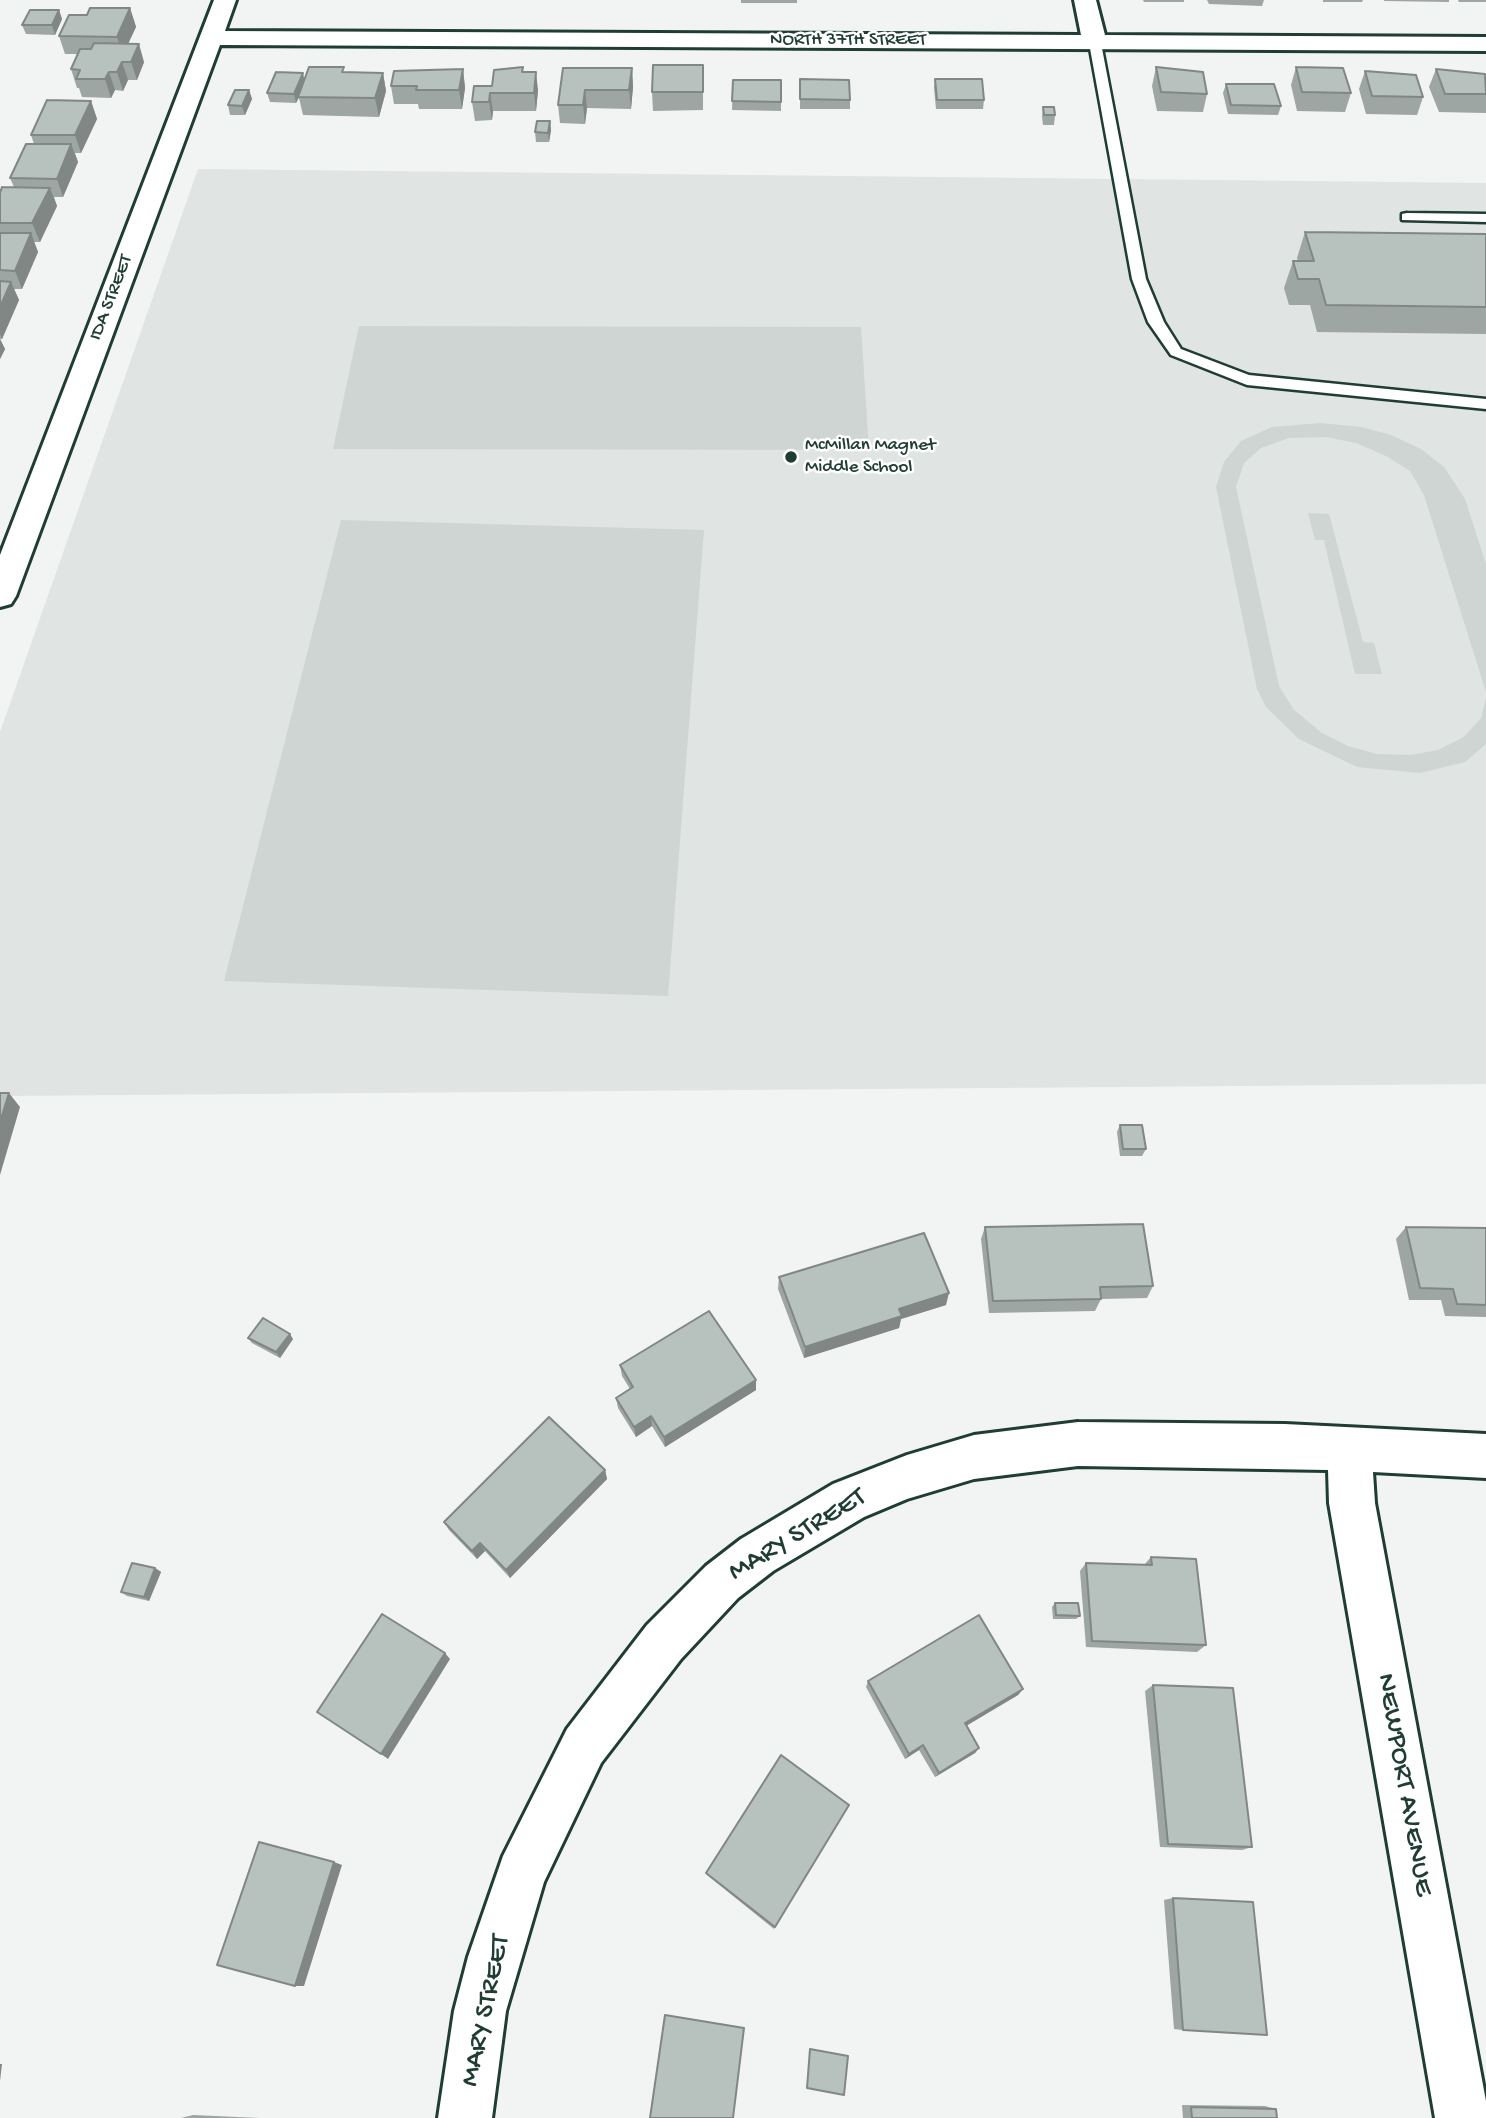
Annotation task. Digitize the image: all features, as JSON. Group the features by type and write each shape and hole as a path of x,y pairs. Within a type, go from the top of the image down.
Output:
{"street":[{"name":"IDA STREET","path":"0,596 225,0"},
{"path":"1086,0 1095,43"},
{"name":"NORTH 37TH STREET","path":"211,38 1486,44"},
{"name":"MARY STREET","path":"465,2118 480,2011 494,1957 521,1874 584,1746 664,1642 722,1583 757,1555 849,1500 907,1477 975,1457 1078,1444 1486,1456"},
{"name":"NEWPORT AVENUE","path":"1350,1450 1352,1503 1462,2118"}],"lane":[{"path":"1095,43 1139,279 1156,322 1177,352 1247,380 1486,404"},
{"path":"1408,217 1486,218"}],"shaded area":[{"name":"McMillan Magnet Middle School","path":"198,169 1486,183 1486,1084 0,1096 0,732"},
{"path":"359,326 861,327 869,450 333,449"},
{"path":"1321,423 1361,427 1391,435 1421,449 1444,467 1465,499 1486,564 1486,692 1424,495 1410,471 1386,456 1356,443 1326,437 1289,438 1261,448 1244,463 1236,487 1279,686 1294,710 1322,733 1348,746 1377,754 1411,755 1438,750 1464,737 1481,718 1486,698 1486,744 1465,762 1420,773 1357,767 1299,739 1266,707 1257,689 1216,487 1224,462 1241,441 1272,427"},
{"path":"1308,513 1329,514 1363,642 1374,643 1382,674 1355,674 1324,540 1315,540"},
{"path":"341,520 704,530 668,996 224,981"}],"building":[{"path":"90,8 130,8 117,37 59,36 69,15 87,15"},
{"path":"30,10 59,10 52,25 22,25"},
{"path":"94,43 139,44 131,62 122,62 117,72 109,72 105,79 76,79 80,70 71,69 80,49 91,49"},
{"path":"653,65 703,65 703,92 652,92"},
{"path":"309,67 344,67 342,72 383,73 375,98 298,97"},
{"path":"523,67 522,72 536,72 534,93 490,93 489,102 472,102 474,86 492,86 494,70"},
{"path":"1156,67 1203,72 1207,94 1161,92"},
{"path":"1296,67 1343,68 1351,93 1302,92"},
{"path":"563,68 632,68 629,90 585,90 583,105 558,105"},
{"path":"463,69 459,90 416,90 417,86 391,86 394,71"},
{"path":"1436,69 1485,74 1486,94 1445,94"},
{"path":"1365,71 1416,75 1423,97 1372,96"},
{"path":"276,72 303,73 294,94 267,93"},
{"path":"800,79 849,80 850,100 800,99"},
{"path":"935,79 982,79 984,100 937,100"},
{"path":"733,80 781,80 781,102 732,101"},
{"path":"1226,84 1274,84 1281,106 1231,105"},
{"path":"235,90 249,90 242,106 228,105"},
{"path":"47,100 91,101 75,135 31,135"},
{"path":"1043,107 1054,107 1055,115 1044,115"},
{"path":"537,121 550,121 548,133 535,132"},
{"path":"26,144 71,144 57,179 10,178"},
{"path":"2,187 50,188 32,223 0,223"},
{"path":"1305,232 1486,234 1486,307 1326,305 1319,279 1298,279 1293,261 1314,261"},
{"path":"0,233 31,233 15,271 0,270"},
{"path":"0,281 11,282 0,307"},
{"path":"0,1093 9,1093 0,1122"},
{"path":"1120,1125 1142,1125 1146,1149 1123,1149"},
{"path":"1143,1224 1153,1286 1100,1287 1101,1299 993,1301 985,1227"},
{"path":"1406,1227 1486,1228 1486,1305 1457,1304 1453,1289 1420,1288"},
{"path":"924,1233 949,1293 899,1309 902,1316 805,1347 779,1277"},
{"path":"709,1311 756,1380 664,1437 651,1416 634,1427 616,1398 633,1387 620,1365"},
{"path":"263,1318 290,1334 276,1352 248,1338"},
{"path":"549,1417 605,1470 506,1570 480,1543 472,1551 444,1522"},
{"path":"1151,1557 1196,1559 1206,1645 1092,1641 1086,1563 1152,1565"},
{"path":"132,1563 155,1568 144,1597 121,1592"},
{"path":"1055,1603 1078,1603 1080,1616 1056,1615"},
{"path":"382,1614 445,1653 381,1754 317,1712"},
{"path":"979,1615 1023,1689 965,1723 979,1748 939,1773 923,1745 909,1754 868,1681"},
{"path":"1153,1685 1233,1688 1252,1847 1168,1844"},
{"path":"781,1755 849,1805 775,1927 706,1873"},
{"path":"259,1842 334,1862 295,1986 217,1965"},
{"path":"1173,1898 1253,1902 1267,2035 1183,2030"},
{"path":"665,2015 744,2028 733,2118 650,2118"},
{"path":"810,2049 848,2056 844,2095 807,2088"},
{"path":"1191,2107 1276,2109 1277,2118 1192,2118"}],"place":[{"name":"McMillan Magnet Middle School","path":"791,457"}]}
